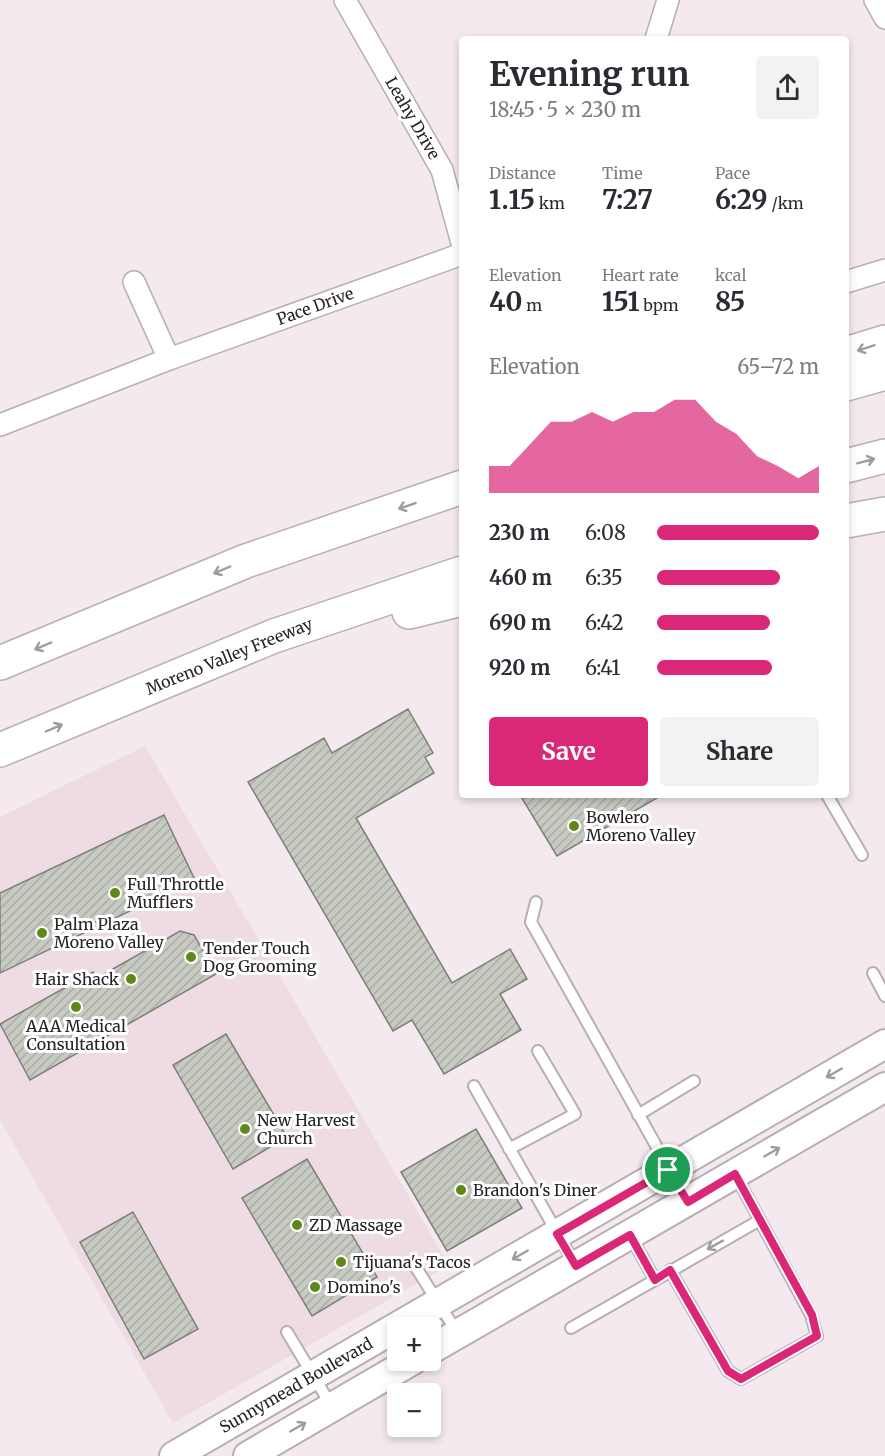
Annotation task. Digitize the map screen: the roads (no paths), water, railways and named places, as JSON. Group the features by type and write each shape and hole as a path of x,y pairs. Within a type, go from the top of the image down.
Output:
{"highway":[{"path":"849,353 885,342"},
{"path":"849,383 885,373"},
{"path":"849,465 885,456"},
{"path":"0,663 246,561 459,488"},
{"path":"849,520 885,514"},
{"name":"Moreno Valley Freeway","path":"0,750 274,636 459,574"},
{"path":"159,684 419,609 459,600"}],"main road":[{"name":"Sunnymead Boulevard","path":"174,1456 668,1170 883,1050"},
{"path":"441,1344 885,1087"},
{"path":"248,1456 394,1371"}],"street":[{"name":"Leahy Drive","path":"345,0 442,170 459,232"},
{"path":"657,36 668,0"},
{"path":"874,0 885,18"},
{"name":"Pace Drive","path":"0,425 169,359 459,255"},
{"path":"849,281 885,270"},
{"path":"134,282 169,359"}],"lane":[{"path":"829,798 862,855"},
{"path":"536,902 531,922 688,1202"},
{"path":"873,973 885,996"},
{"path":"509,1149 575,1114 538,1051"},
{"path":"638,1115 694,1082"},
{"path":"474,1086 576,1266"},
{"path":"670,1270 728,1371 741,1379 817,1336 812,1315 735,1174"},
{"path":"571,1328 760,1220"},
{"path":"630,1235 655,1280"},
{"path":"415,1266 458,1335"},
{"path":"287,1332 332,1407"}],"place":[{"name":"Bowlero Moreno Valley","path":"574,826"},
{"name":"Full Throttle Mufflers","path":"115,893"},
{"name":"Palm Plaza Moreno Valley","path":"42,933"},
{"name":"Tender Touch Dog Grooming","path":"191,957"},
{"name":"Hair Shack","path":"131,979"},
{"name":"AAA Medical Consultation","path":"76,1007"},
{"name":"New Harvest Church","path":"245,1129"},
{"name":"Brandon's Diner","path":"461,1190"},
{"name":"ZD Massage","path":"297,1225"},
{"name":"Tijuana's Tacos","path":"341,1262"},
{"name":"Domino's","path":"315,1287"}]}
